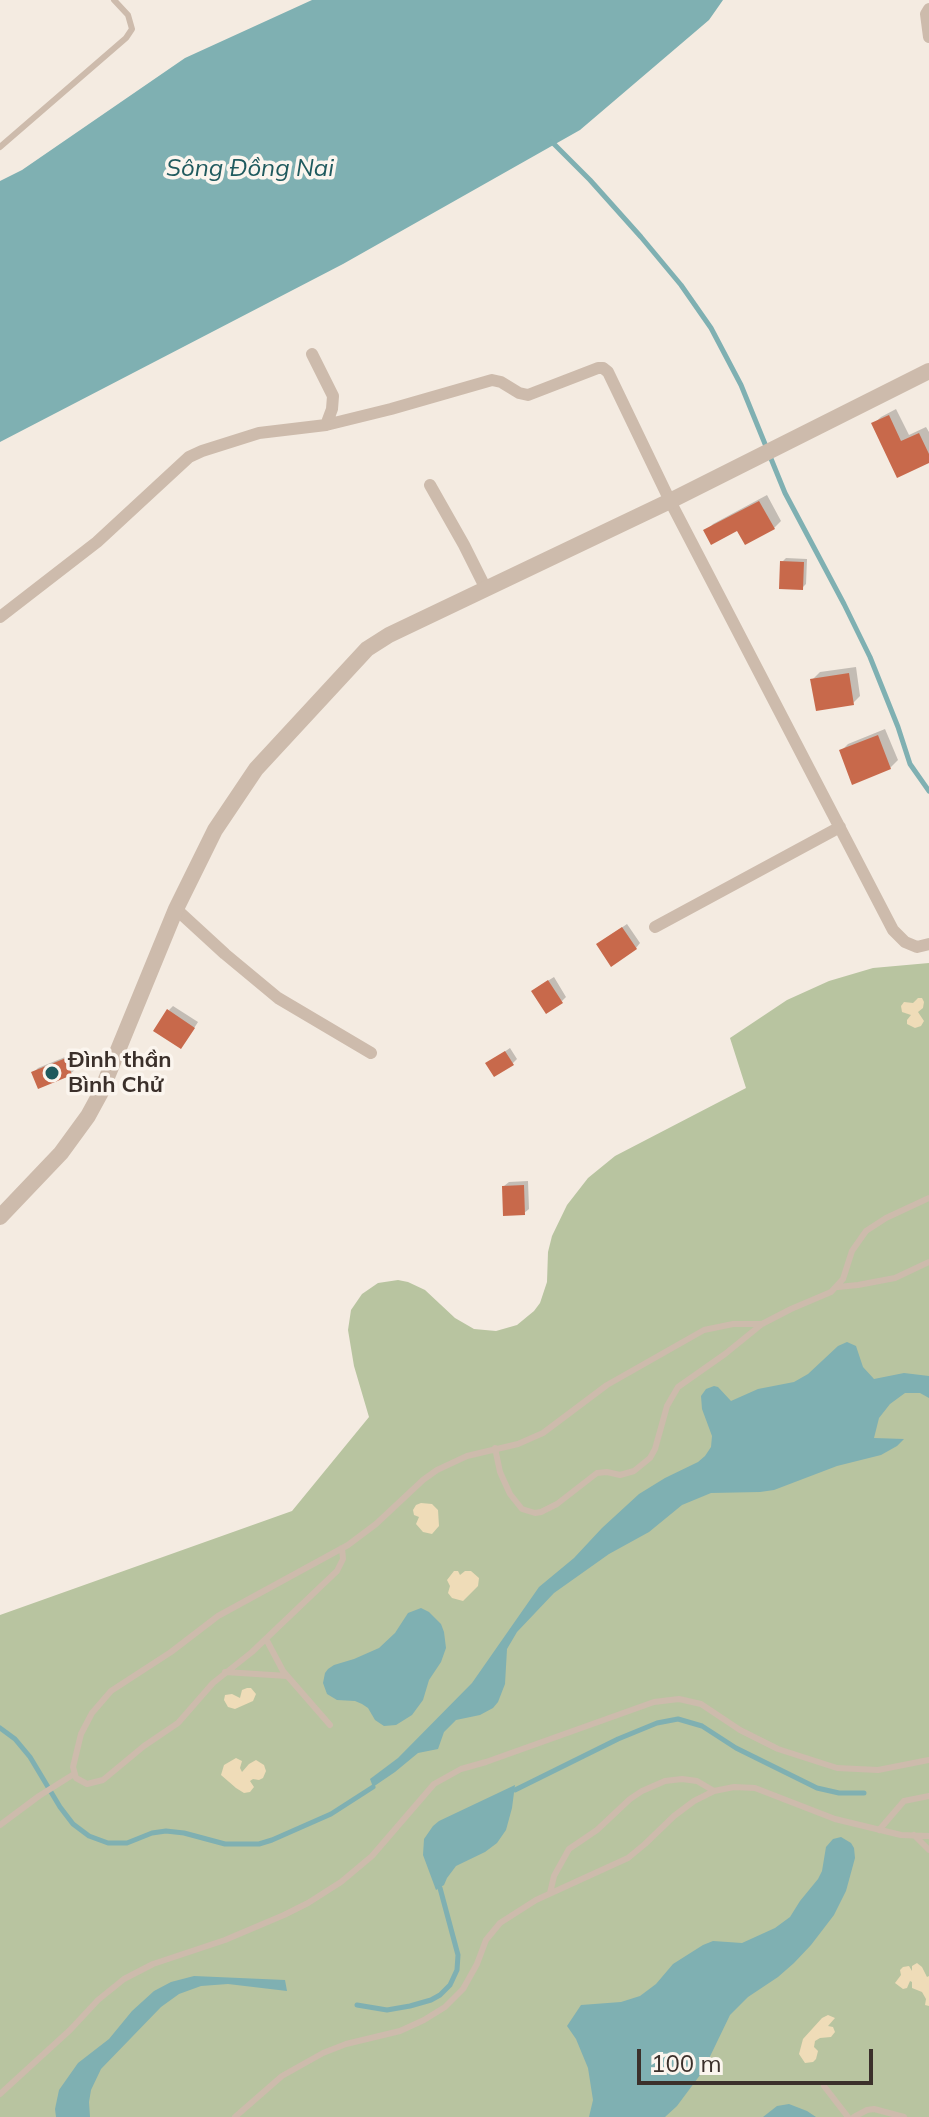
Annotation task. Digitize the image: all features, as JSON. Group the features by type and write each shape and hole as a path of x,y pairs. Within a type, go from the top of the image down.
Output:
{"street":[{"path":"929,9 926,14 929,37"},
{"path":"312,354 333,396 326,425"},
{"path":"0,617 97,542 189,457 202,451 259,433 326,425 492,380 528,395 603,368 608,372 670,501 893,930 905,942 917,947 929,944"},
{"path":"0,1217 61,1153 88,1116 100,1094 176,909 215,830 256,769 361,655 389,635 485,587 670,501 929,371"},
{"path":"430,485 485,587"},
{"path":"655,927 840,827"},
{"path":"176,909 278,998 371,1053"}],"lane":[{"path":"0,147 126,38 132,29 128,15 114,0"},
{"path":"495,1448 500,1472 510,1494 522,1509 535,1513 557,1504 597,1473 620,1475 634,1471 650,1458 655,1449 667,1406 678,1387 762,1324 823,1297 838,1287 847,1271 852,1251 866,1231 929,1198"},
{"path":"838,1287 895,1278 929,1262"},
{"path":"342,1548 343,1559 337,1571 266,1639 207,1689 178,1723 103,1780 87,1784 74,1774 76,1748 86,1723 111,1691 171,1652 218,1616 342,1548 376,1524 409,1490 430,1475 467,1456 518,1444 543,1433 607,1385 704,1330 733,1324 762,1324"},
{"path":"266,1639 287,1676 330,1725"},
{"path":"225,1672 287,1676"},
{"path":"0,2094 124,1979 153,1964 225,1940 284,1915 341,1882 372,1856 434,1784 461,1769 666,1699 701,1704 769,1745 837,1768 878,1770 929,1760"},
{"path":"0,1825 74,1774"},
{"path":"550,1893 554,1876 569,1849 597,1830 642,1791 665,1781 682,1779 697,1781 714,1791"},
{"path":"235,2117 282,2076 323,2053 400,2031 445,2007 470,1978 492,1931 509,1916 550,1893 628,1858 674,1816 714,1791 734,1787 755,1788 815,1813 901,1835 929,1836"},
{"path":"879,1830 904,1801 929,1796"},
{"path":"914,1835 929,1850"},
{"path":"824,2086 848,2117"},
{"path":"854,2117 874,2109 904,2117"}],"green space":[{"path":"929,963 929,2117 0,2117 0,1615 292,1511 369,1417 354,1366 348,1330 351,1310 362,1294 378,1283 408,1282 425,1290 455,1318 474,1329 496,1331 517,1325 540,1303 547,1282 552,1236 567,1205 588,1178 615,1156 746,1088 730,1038 787,1000 829,981 873,968"}],"sand":[{"path":"918,998 924,1002 918,1012 924,1021 915,1028 907,1024 911,1015 902,1012 901,1006"},
{"path":"421,1503 432,1504 438,1510 439,1526 432,1534 423,1532 416,1524 419,1517 414,1515 413,1510"},
{"path":"454,1571 460,1575 471,1571 479,1578 478,1586 463,1601 452,1598 448,1593 450,1586 447,1580"},
{"path":"247,1688 256,1694 253,1701 235,1709 228,1707 225,1695 240,1698 242,1690"},
{"path":"236,1758 242,1761 242,1772 256,1760 264,1765 266,1771 263,1778 250,1781 254,1787 250,1792 244,1793 221,1775 224,1765"},
{"path":"917,1963 929,1976 929,2006 925,2005 922,1992 912,1988 912,1982 903,1989 895,1983 903,1967 909,1966 912,1971 912,1966"},
{"path":"828,2015 835,2018 828,2026 833,2027 835,2032 831,2037 815,2041 814,2047 818,2051 816,2059 805,2063 799,2054 803,2039"}],"water":[{"name":"Sông Đồng Nai","path":"312,0 723,0 709,20 580,130 343,264 0,442 0,181 22,170 185,58"},
{"path":"847,1342 856,1346 863,1367 874,1379 904,1373 929,1376 929,1398 920,1393 905,1393 890,1404 879,1418 874,1438 904,1439 897,1446 881,1455 837,1466 774,1490 711,1493 682,1505 649,1532 609,1554 554,1593 517,1632 507,1649 505,1684 493,1708 480,1715 456,1720 444,1732 438,1749 418,1753 373,1787 370,1779 398,1758 472,1683 539,1587 574,1558 639,1494 705,1456 711,1447 712,1436 702,1409 701,1396 706,1389 718,1387 731,1401 758,1389 794,1382"},
{"path":"421,1608 441,1624 446,1648 429,1680 423,1700 412,1715 396,1725 384,1726 362,1704 337,1700 327,1694 323,1683 328,1669 379,1648 395,1633 408,1613"},
{"path":"515,1785 506,1830 497,1843 456,1866 444,1885 436,1890 423,1855 424,1839 433,1826"},
{"path":"841,1837 851,1843 855,1858 846,1891 834,1915 794,1963 748,1997 730,2015 703,2071 677,2106 665,2117 589,2117 593,2100 588,2068 567,2026 581,2005 621,2002 640,1996 656,1984 673,1964 703,1945 713,1941 742,1943 775,1928 790,1917 818,1879 826,1847 833,1839"},
{"path":"194,1976 285,1980 287,1991 228,1984 201,1986 179,1994 161,2007 101,2069 91,2090 90,2117 56,2117 59,2090 78,2063 109,2039 154,1991 171,1982"},
{"path":"789,2104 816,2117 763,2117 777,2106"}],"building":[{"path":"889,415 901,441 919,433 929,454 929,463 897,478 871,423"},
{"path":"759,501 775,529 745,545 737,531 711,545 703,530"},
{"path":"780,561 804,562 803,590 779,589"},
{"path":"849,673 854,705 816,711 810,679"},
{"path":"878,735 891,769 852,785 839,750"},
{"path":"622,927 637,949 611,967 596,944"},
{"path":"548,980 563,1003 546,1014 531,991"},
{"path":"167,1009 195,1028 181,1049 153,1031"},
{"path":"505,1051 514,1065 494,1077 485,1063"},
{"name":"Đình thần Bình Chử","path":"66,1058 72,1075 38,1089 31,1072"},
{"path":"524,1185 525,1215 503,1216 502,1186"}],"waterway":[{"path":"552,142 641,237 681,285 711,328 741,385 785,493 870,657 910,764 929,791"},
{"path":"515,1790 618,1739 657,1723 678,1719 702,1726 736,1748 817,1788 839,1793 864,1793"},
{"path":"0,1728 15,1739 30,1757 73,1824 89,1836 108,1843 127,1843 166,1831 225,1844 259,1844 331,1814 373,1787"},
{"path":"357,2005 387,2010 410,2006 431,2000 450,1985 457,1970 458,1955 440,1888"}],"place":[{"name":"Đình thần Bình Chử","path":"52,1073"}]}
